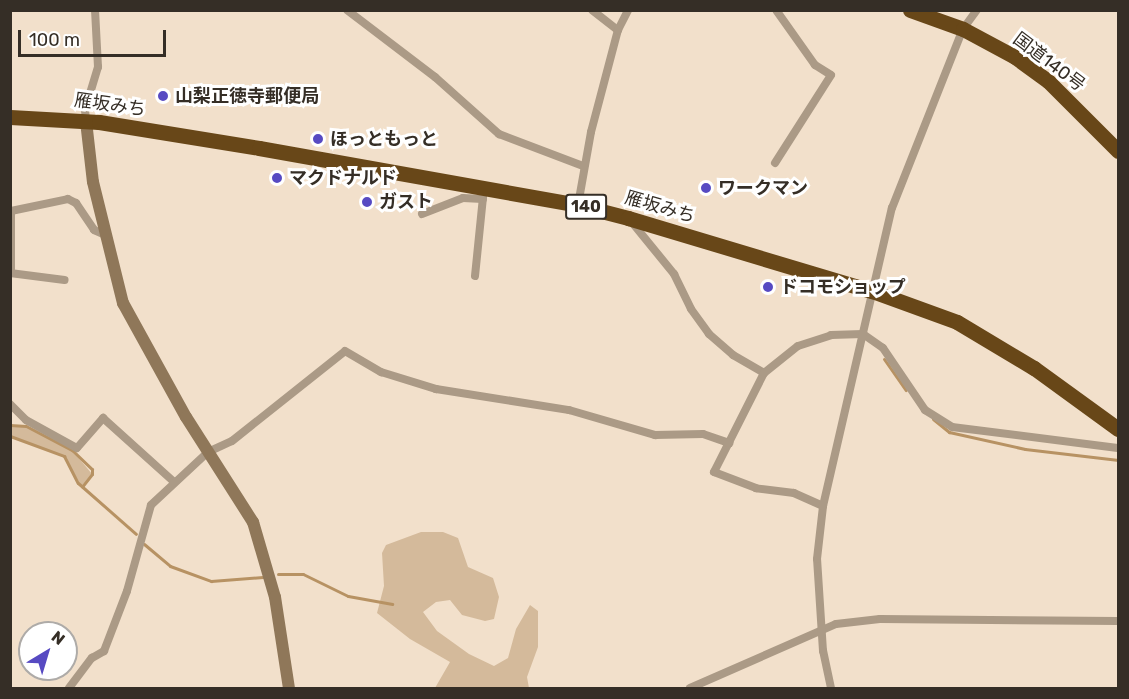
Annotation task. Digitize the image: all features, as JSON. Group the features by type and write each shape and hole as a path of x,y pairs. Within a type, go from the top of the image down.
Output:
{"highway":[{"name":"国道140号","path":"910,10 963,29 1048,81 1119,151"},
{"name":"雁坂みち","path":"10,117 86,121 484,193 578,205 628,218 872,291 957,322 991,340 1119,429"}],"street":[{"path":"95,10 98,67 85,111 93,182 123,303 208,452 243,502 261,542 275,597 289,688"},
{"path":"347,10 400,55 435,76 499,134 583,166"},
{"path":"592,10 618,30"},
{"path":"578,205 583,166 618,30 628,10"},
{"path":"775,163 831,75 815,65 777,10"},
{"path":"831,688 821,630 817,559 823,506 892,208 963,29 977,10"},
{"path":"422,214 463,198 484,193 475,276"},
{"path":"65,280 11,273 10,211 68,199 76,203 94,230 105,236"},
{"path":"628,218 674,274 691,309 709,334 733,355 764,373"},
{"path":"823,506 794,493 756,488 714,472 764,373 798,346 831,335 863,334 883,348 925,410 952,427 1119,448"},
{"path":"69,688 93,658 104,651 127,591 151,505 173,481 208,452 232,441 345,351 381,372 436,389 569,410 656,435 703,434 729,443"},
{"path":"10,404 26,420 77,448 103,418 173,481"},
{"path":"690,688 836,624 880,619 1119,621"}],"shaded area":[{"path":"10,425 26,426 72,450 92,474 82,487 64,456 11,436"},
{"path":"421,532 443,532 458,538 468,567 493,578 499,597 494,619 485,621 462,615 450,600 436,602 423,612 437,631 469,654 494,666 508,658 516,629 530,605 538,611 538,647 527,677 529,688 435,688 450,662 410,639 377,613 384,586 382,553 386,545"}],"waterway":[{"path":"884,359 906,390"},
{"path":"933,419 949,432 1025,449 1118,460"},
{"path":"10,425 26,426 72,450 92,469 92,474 82,487"},
{"path":"10,436 64,456 78,483 136,534"},
{"path":"144,544 170,566 211,581 263,577"},
{"path":"278,574 303,574 348,596 392,604"}],"place":[{"name":"山梨正徳寺郵便局","path":"163,96"},
{"name":"ほっともっと","path":"318,139"},
{"name":"マクドナルド","path":"277,178"},
{"name":"ワークマン","path":"706,188"},
{"name":"ガスト","path":"367,202"},
{"name":"ドコモショップ","path":"768,287"}]}
